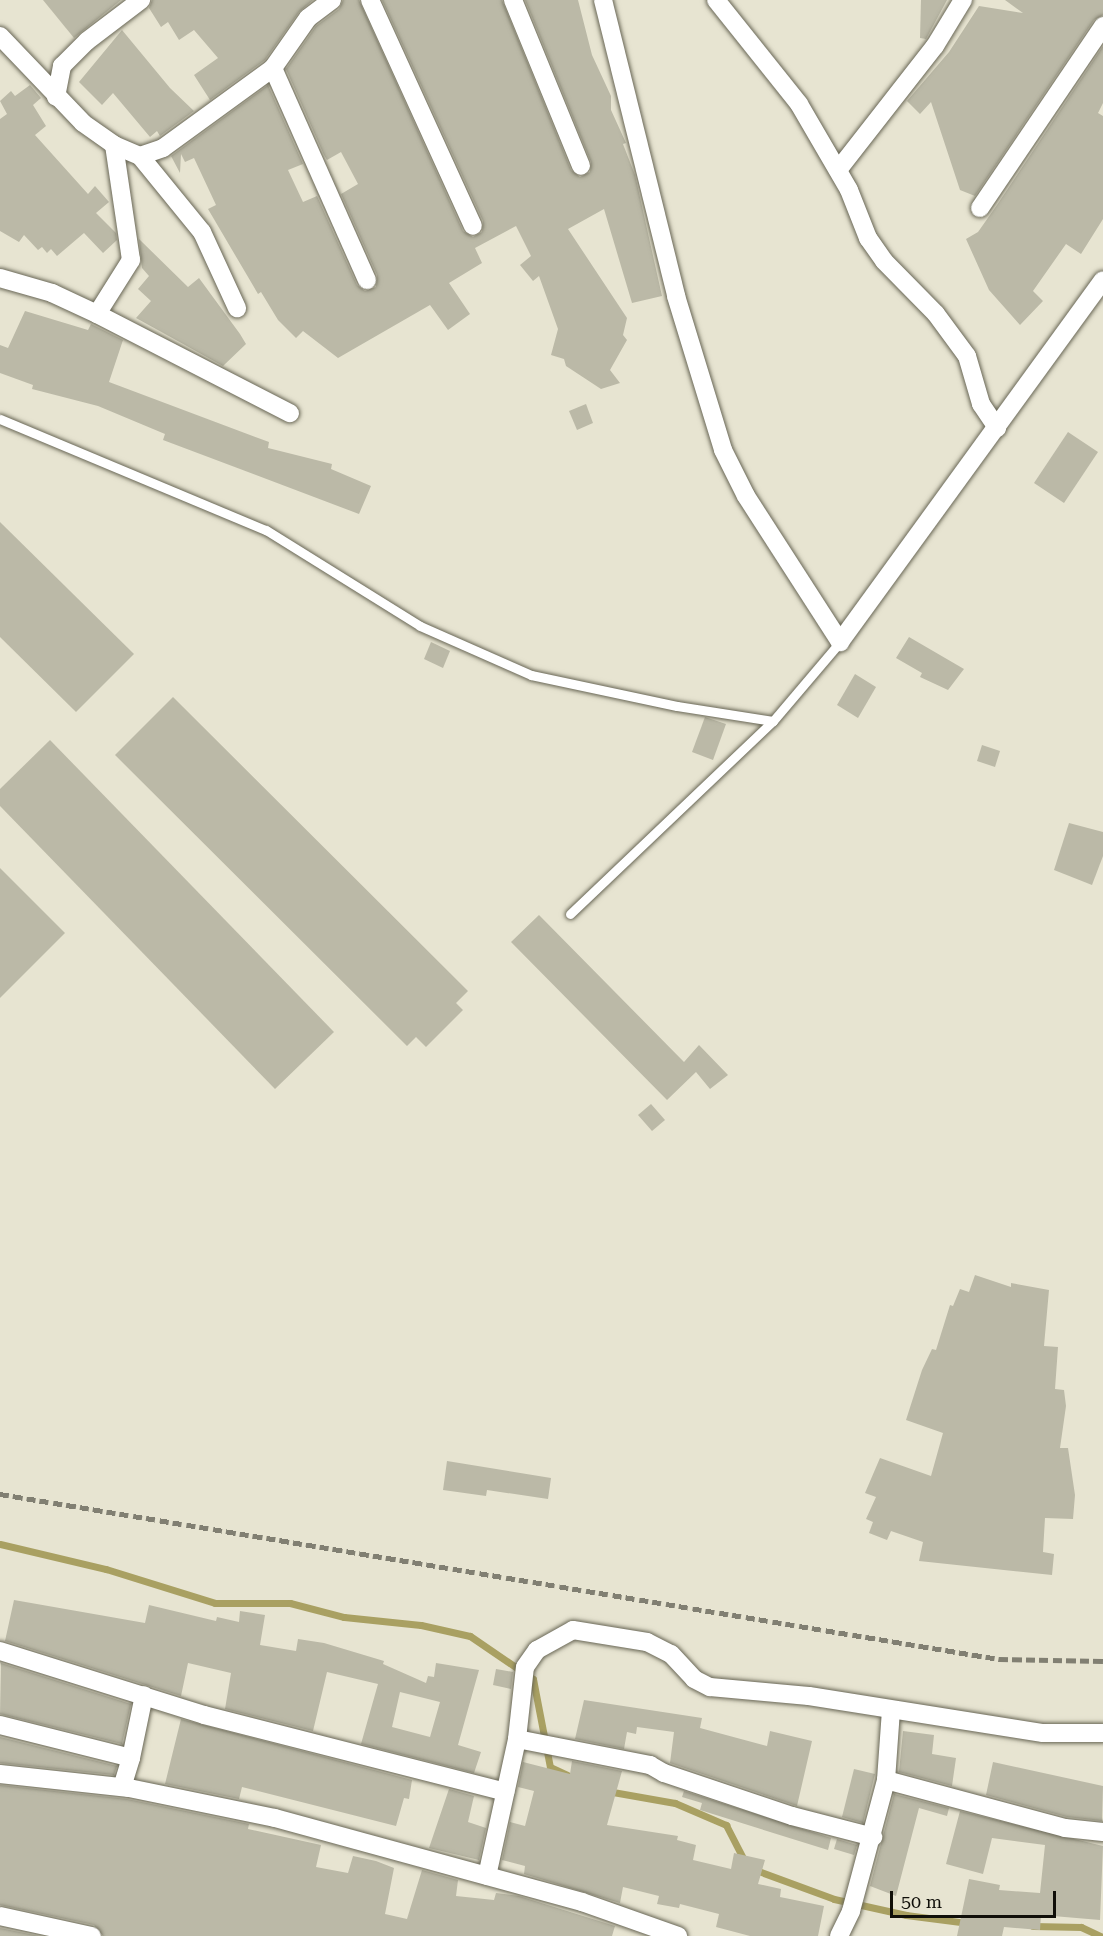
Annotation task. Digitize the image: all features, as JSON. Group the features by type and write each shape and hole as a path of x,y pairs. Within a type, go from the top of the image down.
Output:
{"street":[{"path":"56,97 62,66 87,41 141,0"},
{"path":"140,156 163,148 273,68 308,18 332,0"},
{"path":"370,0 473,226"},
{"path":"513,0 581,166"},
{"path":"603,0 676,296 723,450 746,496 840,642 1103,280"},
{"path":"716,0 799,105 838,170 868,238 884,261 936,314 967,356 981,405 997,428"},
{"path":"838,170 935,46 963,0"},
{"path":"980,208 1103,26"},
{"path":"0,36 56,97 114,145 140,156 202,232 237,308"},
{"path":"273,68 367,280"},
{"path":"97,314 130,260 114,145"},
{"path":"0,278 52,293 290,413"},
{"path":"487,1876 517,1739 525,1667 537,1650 552,1639 573,1630 647,1641 671,1654 694,1679 710,1687 808,1696 891,1711 1043,1733 1103,1733"},
{"path":"0,1651 204,1715 505,1792"},
{"path":"122,1787 131,1758 144,1695"},
{"path":"839,1936 851,1911 873,1837 886,1780 891,1711"},
{"path":"0,1725 131,1758"},
{"path":"517,1739 554,1749 650,1765 664,1773 792,1816 873,1837"},
{"path":"0,1774 122,1787 275,1818 582,1902 678,1936"},
{"path":"886,1780 1065,1828 1103,1832"},
{"path":"0,1916 92,1936"}],"lane":[{"path":"0,419 266,530 420,626 531,675 677,706 773,721"},
{"path":"570,914 773,721 840,642"}],"building":[{"path":"43,0 121,0 74,38"},
{"path":"152,0 313,0 299,12 265,60 210,100 194,75 218,58 194,30 179,40 168,22 161,27 149,8"},
{"path":"343,0 359,0 463,231 473,237 482,232 483,221 382,0 502,0 571,170 580,177 590,172 591,162 525,0 578,0 592,55 611,96 611,110 626,143 623,144 635,175 662,296 632,303 604,209 568,229 627,318 623,335 627,340 610,370 620,383 601,389 566,366 564,359 551,355 558,329 539,276 533,281 520,265 531,256 516,226 475,248 482,263 449,283 470,314 448,330 430,305 338,358 303,331 296,338 278,320 261,292 258,294 208,209 216,205 194,158 185,162 181,154 180,173 171,156 268,85 303,164 288,170 303,202 317,196 357,285 365,291 376,287 377,275 341,194 358,184 341,152 327,160 286,69 316,26 339,9"},
{"path":"921,0 947,0 926,39 920,38"},
{"path":"1005,0 1103,0 1103,15 1094,20 975,196 960,190 931,102 920,114 907,101 949,52 979,6 1023,13"},
{"path":"122,30 170,88 194,111 160,136 157,131 150,137 113,93 102,105 79,82"},
{"path":"1103,46 1103,103 1098,113 1103,116 1103,219 1081,254 1066,244 1033,291 1043,301 1020,325 989,290 966,239 978,232"},
{"path":"30,85 41,98 33,105 46,126 35,135 88,194 95,186 109,202 96,213 116,233 117,240 103,253 84,233 57,256 51,249 47,253 42,247 38,250 24,235 19,242 0,231 0,119 7,114 0,101 11,91 15,96"},
{"path":"139,239 188,287 199,278 240,334 246,344 223,366 136,318 151,301 138,289 149,276 142,268"},
{"path":"25,311 88,330 91,324 123,340 109,382 269,442 268,448 332,464 331,469 371,486 359,514 163,440 165,434 98,406 32,389 33,385 0,373 0,345 8,348"},
{"path":"586,404 593,423 577,430 569,411"},
{"path":"1068,432 1098,452 1064,503 1034,483"},
{"path":"0,522 134,654 76,712 0,637"},
{"path":"909,637 964,669 948,690 920,677 922,673 896,658"},
{"path":"431,642 450,651 443,668 424,659"},
{"path":"855,674 876,687 858,718 837,705"},
{"path":"173,697 468,991 456,1003 463,1010 426,1047 416,1037 407,1046 115,755"},
{"path":"705,717 726,724 713,760 692,752"},
{"path":"50,740 334,1032 275,1089 0,806 0,789"},
{"path":"982,745 1000,751 995,767 977,761"},
{"path":"1069,823 1103,832 1103,856 1092,885 1054,870"},
{"path":"0,868 65,933 0,998"},
{"path":"539,915 684,1062 699,1045 728,1075 710,1089 696,1072 667,1100 511,942"},
{"path":"651,1104 665,1120 652,1131 638,1115"},
{"path":"975,1275 1011,1287 1011,1283 1049,1290 1044,1346 1058,1347 1055,1389 1064,1390 1066,1406 1060,1448 1068,1448 1075,1495 1073,1519 1045,1518 1043,1552 1054,1554 1052,1575 919,1561 923,1542 891,1531 887,1540 869,1533 873,1522 866,1519 876,1497 865,1493 880,1458 931,1476 943,1433 906,1420 922,1370 932,1349 936,1350 950,1305 953,1306 960,1289 969,1292"},
{"path":"447,1461 551,1478 548,1499 487,1490 486,1496 443,1490"},
{"path":"14,1600 145,1623 149,1605 216,1621 217,1617 239,1622 240,1611 265,1615 260,1645 296,1651 298,1639 324,1643 384,1661 383,1664 426,1683 428,1676 434,1677 436,1663 479,1670 458,1745 481,1752 474,1773 361,1744 378,1684 327,1672 313,1731 225,1709 231,1673 188,1663 181,1696 5,1641","holes":["400,1692 440,1702 430,1737 392,1727"]},
{"path":"1,1663 131,1704 122,1744 0,1714"},
{"path":"496,1669 513,1672 511,1689 493,1685"},
{"path":"584,1700 702,1718 700,1728 767,1746 770,1731 812,1741 797,1806 670,1763 674,1732 637,1727 636,1734 627,1732 624,1749 575,1739"},
{"path":"181,1719 412,1780 409,1799 404,1798 396,1826 242,1787 239,1799 165,1784"},
{"path":"903,1731 934,1735 932,1754 956,1758 952,1786 899,1772"},
{"path":"0,1737 117,1766 114,1775 0,1763"},
{"path":"572,1761 622,1771 607,1825 678,1836 677,1840 696,1845 693,1860 731,1869 734,1853 765,1860 758,1884 781,1889 780,1897 824,1906 818,1936 750,1936 716,1927 719,1914 680,1904 679,1908 657,1904 659,1896 623,1887 620,1903 524,1874 525,1866 502,1860 510,1822 525,1826 534,1791 518,1787 523,1762 570,1774"},
{"path":"993,1762 1103,1786 1102,1821 1067,1817 986,1795"},
{"path":"854,1769 875,1774 863,1823 842,1817"},
{"path":"0,1785 127,1799 249,1824 248,1829 321,1845 316,1867 348,1873 353,1856 376,1861 394,1868 385,1914 407,1919 422,1870 458,1880 456,1896 494,1900 496,1893 519,1896 615,1926 612,1936 103,1936 94,1925 0,1905"},
{"path":"449,1789 474,1796 468,1822 486,1828 479,1860 429,1848"},
{"path":"684,1791 831,1838 828,1850 700,1810 702,1803 682,1797"},
{"path":"894,1794 949,1808 947,1816 919,1808 896,1896 870,1886"},
{"path":"960,1811 1103,1846 1100,1920 1041,1915 1040,1930 1004,1927 1002,1936 957,1936 969,1879 1000,1885 999,1890 1040,1893 1045,1845 992,1838 983,1874 946,1864"},
{"path":"837,1839 857,1845 854,1855 834,1849"},
{"path":"0,1928 39,1936 0,1936"}],"waterway":[{"path":"0,1544 106,1569 215,1603 290,1603 344,1617 421,1625 470,1636 533,1679 550,1767 567,1775"},
{"path":"607,1791 675,1803 726,1825 745,1862"},
{"path":"753,1869 834,1899 906,1915 968,1923"},
{"path":"1033,1926 1081,1927 1100,1936"}],"railway":[{"path":"0,1494 999,1659 1103,1661"}]}
